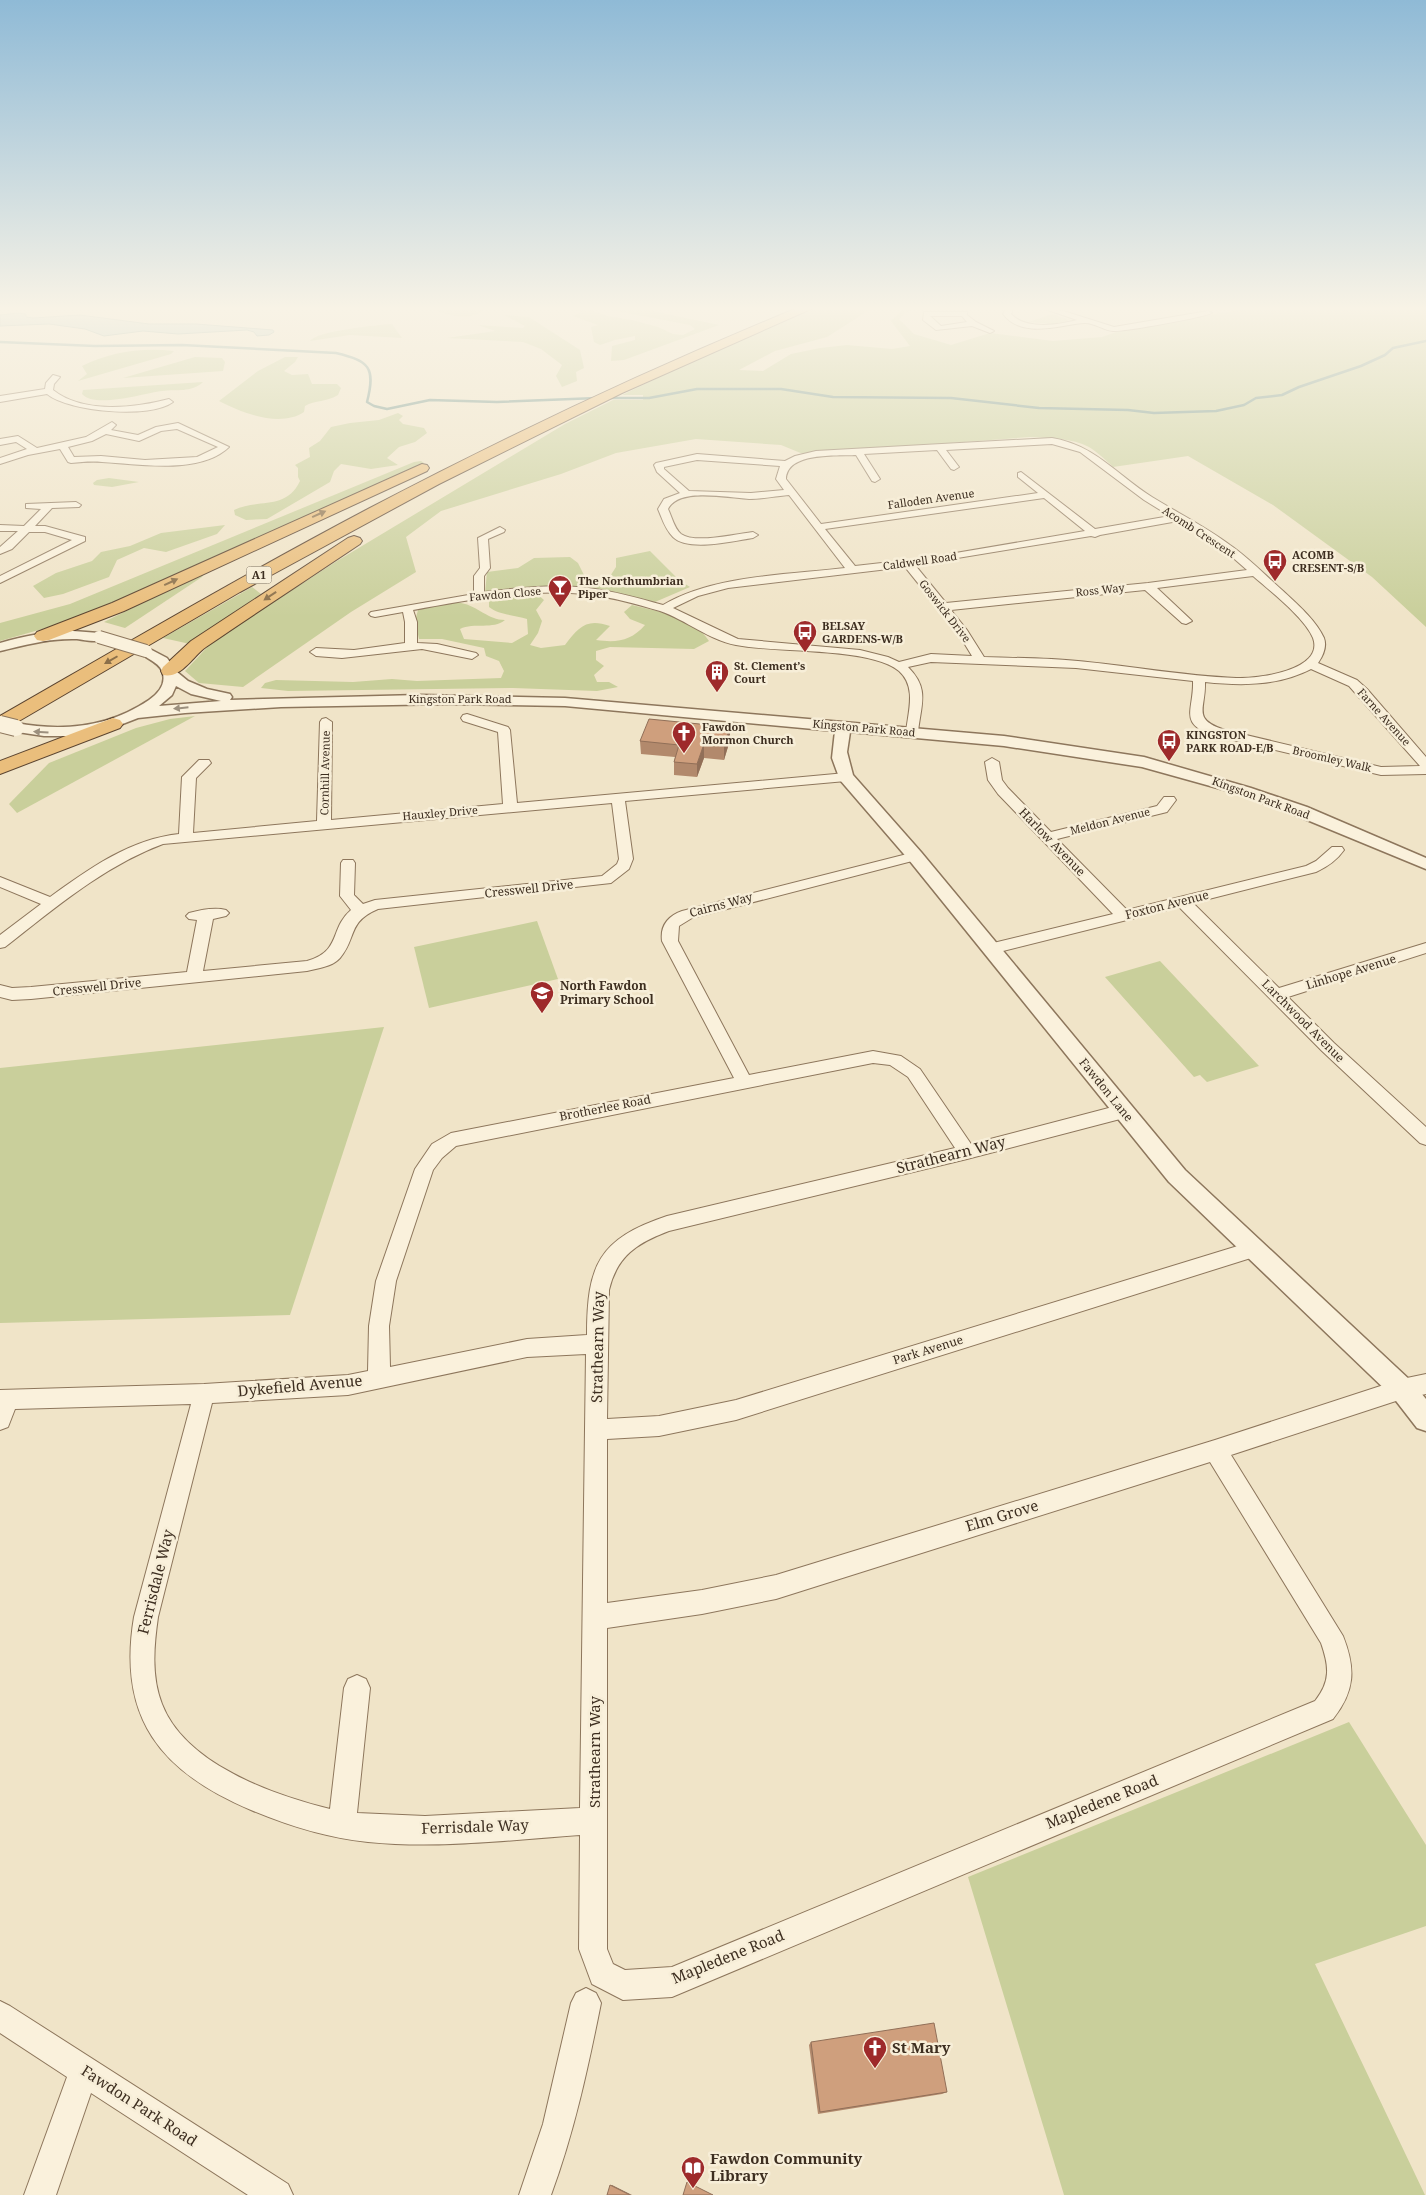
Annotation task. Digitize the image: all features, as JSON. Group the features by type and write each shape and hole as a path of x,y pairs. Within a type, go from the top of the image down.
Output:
{"highway":[{"name":"A1","path":"0,709 298,541 565,411"},
{"name":"A1","path":"5,725 313,545 517,434 565,411"},
{"name":"A1","path":"458,453 517,434"},
{"name":"A1","path":"170,673 185,655 197,645 517,434"},
{"name":"A1","path":"43,636 118,607 320,513 432,464"},
{"path":"0,768 113,724"}],"street":[{"path":"0,460 34,450 84,440 104,431 121,411"},
{"path":"62,445 70,460 101,459 145,462 198,460 224,447 178,426 159,429 139,438 104,431"},
{"path":"0,442 18,439 34,450"},
{"name":"Acomb Crescent","path":"786,464 798,458 816,454 858,451 1038,440 1071,444 1083,450 1115,475 1179,518 1227,547 1289,602 1309,624 1319,639 1319,650 1311,664"},
{"path":"939,446 954,468"},
{"path":"858,451 875,478"},
{"path":"688,495 660,470 660,465 697,457 786,464"},
{"path":"786,464 780,472 781,479 852,570"},
{"path":"1021,475 1095,534"},
{"path":"753,535 733,534 691,541 677,536 663,509 663,505 674,498 688,495 720,493 752,496 791,492"},
{"name":"Falloden Avenue","path":"819,527 1046,495"},
{"path":"29,506 76,505"},
{"path":"0,551 8,547 49,506"},
{"name":"Caldwell Road","path":"664,609 684,596 698,591 777,578 908,563 1095,534 1179,518"},
{"path":"0,528 45,529 81,539 0,580"},
{"path":"479,596 478,576 484,568 483,538 500,530"},
{"name":"Goswick Drive","path":"908,563 963,632 980,660"},
{"name":"Ross Way","path":"943,608 1148,586 1256,572"},
{"path":"1148,586 1186,621"},
{"name":"Fawdon Close","path":"375,614 479,596 532,591 577,590 622,598 664,609 680,615 723,638 736,642 867,654 900,665"},
{"path":"407,608 411,622 411,646"},
{"name":"Kingston Park Road","path":"0,647 43,636 73,635 99,637 146,651 164,663 178,683 201,693 239,699 282,702"},
{"path":"316,652 345,656 411,646 435,647 455,656 472,654"},
{"path":"900,665 931,658 1076,664 1238,682 1258,681 1294,673 1311,664"},
{"name":"Farne Avenue","path":"1311,664 1353,683 1426,765"},
{"path":"900,665 912,676 915,685 912,732"},
{"path":"5,725 48,732 68,732 113,724 137,714 160,698 170,682 170,673"},
{"name":"Broomley Walk","path":"1199,679 1199,699 1195,709 1195,716 1198,722 1206,728 1381,771 1426,770"},
{"name":"Kingston Park Road","path":"137,714 205,706 282,702 495,698 565,702 1004,741 1144,762 1245,791 1301,811 1426,864"},
{"path":"466,718 504,730 510,807"},
{"name":"Cornhill Avenue","path":"324,824 326,722"},
{"name":"Fawdon Lane","path":"844,726 838,752 841,767 846,777 914,856 1177,1176 1402,1389 1426,1419"},
{"name":"Harlow Avenue","path":"992,762 995,780 1003,791 1124,916"},
{"path":"186,836 189,777 204,763"},
{"name":"Hauxley Drive","path":"0,944 73,888 144,845 186,836 846,777"},
{"name":"Cresswell Drive","path":"0,991 12,994 31,993 306,966 325,961 334,956 352,918 360,911 374,905 606,880 624,866 626,859 618,798"},
{"name":"Meldon Avenue","path":"1047,837 1162,809 1169,800"},
{"name":"Foxton Avenue","path":"991,949 1311,869 1321,864 1337,850"},
{"name":"Cairns Way","path":"744,1081 670,941 670,928 674,922 687,914 914,856"},
{"path":"348,863 347,896 360,911"},
{"path":"0,882 52,904"},
{"name":"Larchwood Avenue","path":"1182,901 1276,995 1426,1138"},
{"path":"194,977 207,915"},
{"name":"Linhope Avenue","path":"1276,995 1426,948"},
{"name":"Brotherlee Road","path":"379,1378 379,1326 386,1280 424,1169 431,1156 440,1146 450,1140 857,1058 873,1057 897,1060 914,1073 967,1152"},
{"name":"Strathearn Way","path":"602,1974 593,1949 596,1430 598,1290 602,1273 610,1259 626,1244 646,1231 667,1224 967,1152 1124,1111"},
{"name":"Park Avenue","path":"596,1430 659,1426 736,1410 1254,1249"},
{"name":"Dykefield Avenue","path":"4,1400 204,1394 348,1385 527,1348 597,1344"},
{"name":"Elm Grove","path":"596,1617 702,1602 776,1587 1215,1450 1402,1389 1426,1384"},
{"name":"Ferrisdale Way","path":"204,1394 146,1617 142,1642 142,1669 148,1698 156,1720 172,1744 193,1763 257,1799 312,1818 357,1827 417,1830 594,1821"},
{"path":"0,1420 4,1400"},
{"name":"Mapledene Road","path":"602,1974 623,1985 672,1982 1324,1710 1334,1699 1340,1683 1340,1665 1331,1636 1215,1450"},
{"path":"342,1824 357,1688"},
{"path":"535,2195 544,2174 571,2078 586,2003"},
{"name":"Fawdon Park Road","path":"0,2016 277,2195"},
{"path":"40,2195 84,2070"}],"green space":[{"path":"243,411 304,411 294,417 284,419 273,419"},
{"path":"590,411 1426,411 1426,627 1372,577 1273,505 1188,456 1113,467 1089,447 1068,440 1053,438 1030,437 803,454 781,445 696,439 616,453 561,474 441,511 406,537 416,572 351,612 243,687 199,683 185,671 212,642 337,561 565,424"},
{"path":"398,413 403,416 399,420 403,424 424,428 427,433 415,442 399,447 387,458 398,465 371,469 341,464 334,471 330,482 267,519 246,520 235,515 234,510 287,497 300,481 298,468 295,465 310,457 309,448 320,441 331,427 379,420"},
{"path":"421,461 424,463 81,618 0,641 0,623 70,604 414,462"},
{"path":"109,478 139,482 112,487 94,485 93,483 97,480"},
{"path":"225,525 217,534 166,552 144,548 117,560 109,577 63,594 44,598 33,586 56,573 92,561 101,552 130,546 161,533"},
{"path":"650,551 679,580 690,587 655,602 581,587 530,587 485,593 487,572 518,568 534,558 570,557 578,563 586,579 607,581 616,567 616,558"},
{"path":"206,571 202,577 125,628 104,622"},
{"path":"252,587 261,594 190,644 163,638"},
{"path":"537,594 544,600 536,610 542,621 538,633 530,645 541,648 565,645 579,629 595,623 610,626 596,640 617,641 629,638 645,625 630,619 624,612 632,605 685,620 709,641 694,649 610,647 596,651 596,660 604,666 594,675 597,682 609,682 618,687 597,691 513,688 288,691 261,688 265,683 276,680 353,682 392,679 417,681 501,678 504,671 499,661 486,656 484,648 442,639 419,639 415,621 418,610 434,605 456,602 473,607 493,618 505,620 495,625 471,626 460,629 464,639 512,643 528,634 527,619 493,610 489,607 489,597"},
{"path":"195,716 17,813 9,804 49,763 136,728 170,719"},
{"path":"537,921 558,979 429,1008 414,947"},
{"path":"1160,961 1259,1066 1207,1082 1200,1075 1194,1077 1105,977"},
{"path":"384,1027 290,1315 0,1323 0,1068"},
{"path":"1349,1722 1426,1845 1426,1926 1315,1964 1425,2195 1064,2195 968,1877"}],"building":[{"path":"649,719 730,727 724,746 704,744 697,764 674,762 679,745 640,741"},
{"name":"St Mary","path":"934,2023 947,2092 820,2112 811,2042"},
{"name":"Fawdon Community Library","path":"687,2182 713,2195 683,2195"},
{"path":"610,2185 630,2195 607,2195"}],"waterway":[{"path":"1140,411 1154,413 1203,411"}],"place":[{"name":"ACOMB CRESENT-S/B","path":"1275,582"},
{"name":"The Northumbrian Piper","path":"560,608"},
{"name":"BELSAY GARDENS-W/B","path":"805,653"},
{"name":"St. Clement’s Court","path":"717,693"},
{"name":"Fawdon Mormon Church","path":"684,754"},
{"name":"KINGSTON PARK ROAD-E/B","path":"1169,762"},
{"name":"North Fawdon Primary School","path":"542,1014"},
{"name":"St Mary","path":"875,2069"},
{"name":"Fawdon Community Library","path":"693,2189"}]}
